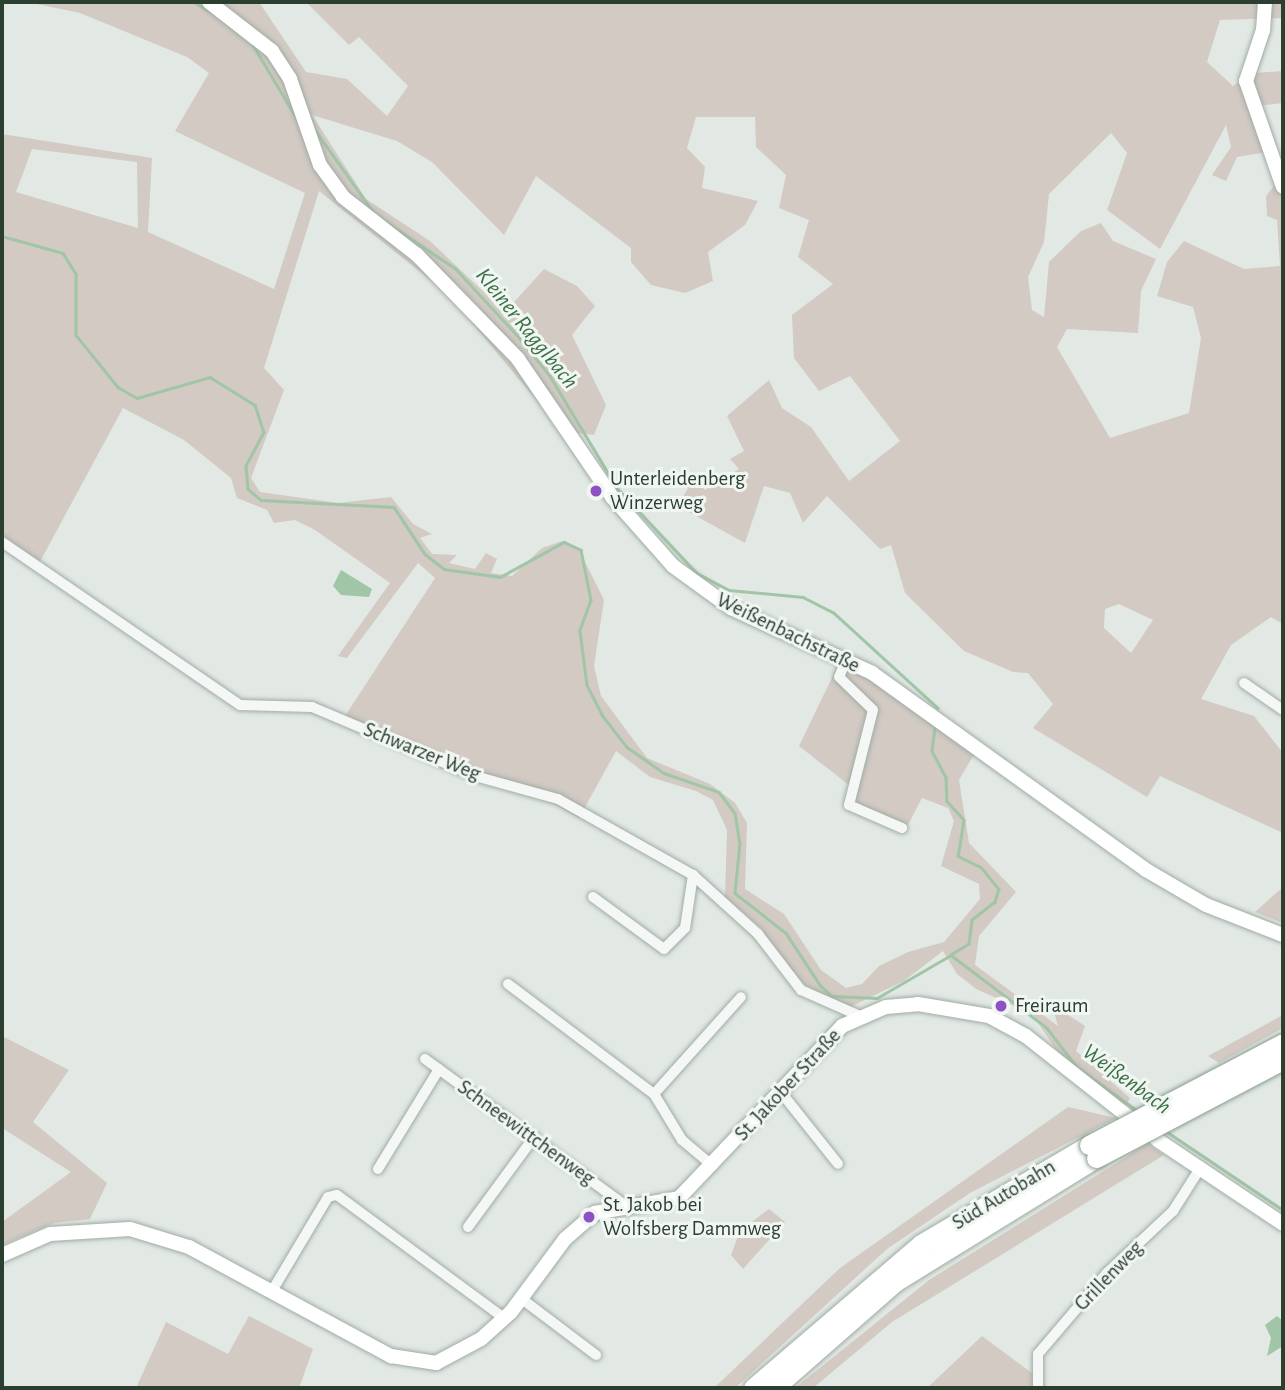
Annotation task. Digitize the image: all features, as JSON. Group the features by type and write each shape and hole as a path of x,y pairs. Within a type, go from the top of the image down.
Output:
{"highway":[{"name":"Süd Autobahn","path":"753,1388 921,1244 1093,1152 1283,1043"},
{"name":"Süd Autobahn","path":"774,1388 895,1282 1093,1152 1283,1060"}],"main road":[{"name":"Weißenbachstraße","path":"209,2 272,51 290,79 320,165 342,197 417,255 518,359 612,497 673,566 731,608 846,660 1146,870 1206,905 1281,930"},
{"path":"1265,2 1263,30 1246,81 1283,187"},
{"name":"St. Jakober Straße","path":"2,1255 50,1234 130,1228 189,1247 412,1363 452,1357 504,1318 522,1299 581,1222 627,1207 679,1198 713,1166 780,1091 860,1016 918,1004 989,1016 1026,1036 1199,1170 1283,1224"}],"street":[{"name":"Schwarzer Weg","path":"2,542 240,705 312,707 475,776 558,799 693,875 758,934 801,990 860,1016"},
{"path":"846,660 839,677 873,710 849,805 902,828"},
{"path":"1244,683 1283,710"},
{"path":"593,897 664,949 685,928 693,875"},
{"path":"508,984 654,1094 682,1140 713,1166"},
{"path":"654,1094 741,997"},
{"name":"Schneewittchenweg","path":"425,1059 627,1207"},
{"path":"378,1168 439,1069"},
{"path":"780,1091 838,1164"},
{"path":"468,1227 534,1137"},
{"name":"Grillenweg","path":"1038,1388 1038,1354 1107,1273 1173,1211 1199,1170"},
{"path":"272,1292 328,1197 337,1195 504,1318"},
{"path":"522,1299 596,1355"}],"shaded area":[{"path":"27,2 259,2 306,72 347,79 387,116 408,86 359,37 349,45 306,2 1283,2 1283,18 1220,20 1207,62 1233,86 1254,73 1283,71 1283,103 1248,107 1267,152 1237,157 1226,181 1212,175 1231,147 1226,125 1160,249 1107,210 1127,153 1111,133 1049,194 1044,242 1028,277 1032,310 1044,317 1049,262 1081,231 1101,223 1113,241 1156,259 1141,291 1138,333 1067,329 1057,347 1110,438 1189,413 1201,338 1193,307 1157,296 1167,262 1184,241 1244,269 1280,266 1277,220 1267,216 1266,196 1278,181 1283,193 1283,624 1271,617 1231,645 1201,699 1254,716 1283,753 1283,833 1160,776 1147,797 1033,728 1053,704 1028,673 1013,672 964,651 905,593 891,545 880,549 827,496 803,523 790,493 764,486 745,543 678,506 688,488 669,481 689,473 705,490 739,469 730,459 744,451 727,416 769,380 782,408 811,427 849,481 900,441 850,376 819,391 794,358 792,315 833,284 798,257 809,220 779,208 786,175 756,147 755,117 696,117 687,148 705,167 702,188 758,201 745,225 708,252 713,281 685,293 651,285 631,262 631,248 536,176 504,235 432,162 397,141 312,115 366,199 430,241 505,312 544,269 577,286 595,306 572,335 606,405 594,435 562,431 448,294 319,191 264,368 284,390 251,478 260,492 338,503 391,497 413,524 432,534 420,538 432,554 457,555 449,563 475,569 486,553 497,559 491,573 512,576 542,548 562,541 579,550 604,600 594,666 601,696 647,758 710,784 735,803 747,823 745,889 784,914 821,970 846,988 862,984 879,966 908,952 944,942 980,899 979,884 941,866 954,821 948,808 922,798 908,825 857,804 854,789 799,746 840,661 879,681 975,753 959,780 969,843 1016,892 979,936 975,965 1058,1026 1052,1005 1063,1002 1068,1015 1085,1026 1076,1051 1130,1098 1124,1110 1063,1060 1032,1014 976,989 957,974 943,951 904,981 850,1007 821,996 787,972 762,929 725,897 727,830 713,800 696,791 650,777 616,751 579,818 541,797 440,768 440,757 345,716 435,578 418,563 347,658 338,656 390,583 315,530 295,520 274,523 267,510 237,498 231,478 184,440 123,408 36,569 2,545 2,134 152,158 148,232 274,289 305,193 175,131 209,73 187,57 80,13","holes":["32,149 137,162 138,228 16,192","1119,604 1153,620 1131,653 1104,628 1105,609"]},
{"path":"341,570 372,589 369,597 341,595 333,586"},
{"path":"1283,887 1283,923 1255,912"},
{"path":"1283,1015 1283,1028 1219,1063 1208,1056"},
{"path":"2,1036 69,1070 33,1122 107,1183 90,1219 54,1223 2,1245 2,1222 71,1172 2,1128"},
{"path":"1068,1107 1116,1118 970,1193 887,1249 735,1388 714,1388 840,1268"},
{"path":"1147,1144 1164,1155 892,1322 813,1388 795,1388 929,1280"},
{"path":"769,1209 785,1222 743,1269 731,1255 740,1231"},
{"path":"249,1316 313,1349 299,1388 136,1388 166,1322 228,1354"},
{"path":"1277,1316 1283,1321 1283,1346 1267,1356 1271,1338 1265,1325"},
{"path":"982,1336 1033,1374 1034,1388 927,1388"}],"waterway":[{"name":"Kleiner Ragglbach","path":"194,2 209,11"},
{"name":"Kleiner Ragglbach","path":"253,45 299,122"},
{"name":"Kleiner Ragglbach","path":"315,130 374,213"},
{"name":"Kleiner Ragglbach","path":"379,217 456,269 516,334 550,376 618,489 697,573 729,590 803,597 833,612 938,708"},
{"name":"Weißenbach","path":"2,236 63,253 76,274 76,335 118,387 137,398 210,377 255,405 264,432 246,466 248,489 261,500 394,507 425,554 444,569 500,577 564,542 581,550 591,600 580,631 587,685 602,715 627,747 664,773 719,792 735,813 740,843 735,893 786,933 820,985 832,996 877,998 951,955 1047,1028 1077,1067 1138,1111"},
{"name":"Kleiner Ragglbach","path":"935,727 932,751 946,777 947,801 964,820 958,856 981,867 999,889 995,902 972,920 969,944 951,955"},
{"name":"Weißenbach","path":"1166,1131 1283,1210"}],"place":[{"name":"Unterleidenberg Winzerweg","path":"596,491"},
{"name":"Freiraum","path":"1001,1006"},
{"name":"St. Jakob bei Wolfsberg Dammweg","path":"589,1217"}]}
